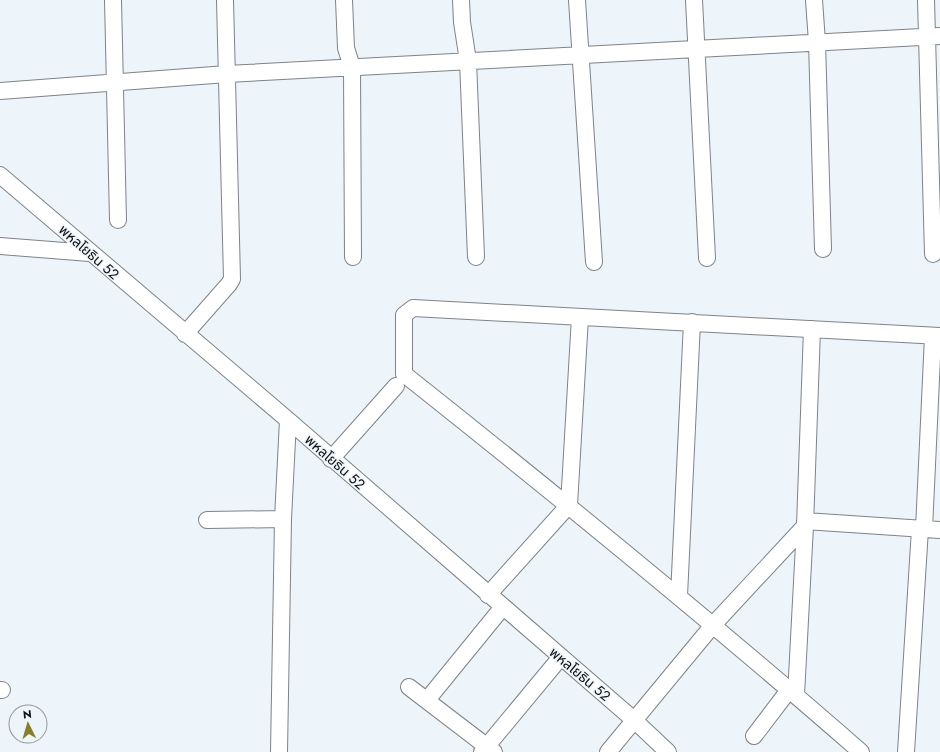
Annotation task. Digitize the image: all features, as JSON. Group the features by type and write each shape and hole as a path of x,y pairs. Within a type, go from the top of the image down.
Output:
{"street":[{"path":"113,0 118,220"},
{"path":"185,334 232,279 225,0"},
{"path":"344,0 346,48 352,67 353,257"},
{"path":"461,0 462,22 468,61 476,257"},
{"path":"577,0 594,262"},
{"path":"694,0 707,258"},
{"path":"814,0 817,42 823,249"},
{"path":"926,0 934,36 932,254"},
{"path":"0,91 115,81 227,74 934,36"},
{"name":"พหลโยธิน 52","path":"0,175 185,334 288,420 502,608 634,720 668,752"},
{"path":"0,246 90,253"},
{"path":"861,752 679,596 569,505 404,374 404,315 413,308 936,336 906,752"},
{"path":"488,595 569,505 580,317"},
{"path":"679,596 692,322"},
{"path":"754,736 792,693 805,523 812,329"},
{"path":"331,459 396,386"},
{"path":"279,752 283,519 288,420"},
{"path":"207,520 283,519"},
{"path":"805,523 940,530"},
{"path":"608,752 713,625 805,523"},
{"path":"427,700 502,608"},
{"path":"409,686 488,750 560,658"}]}
